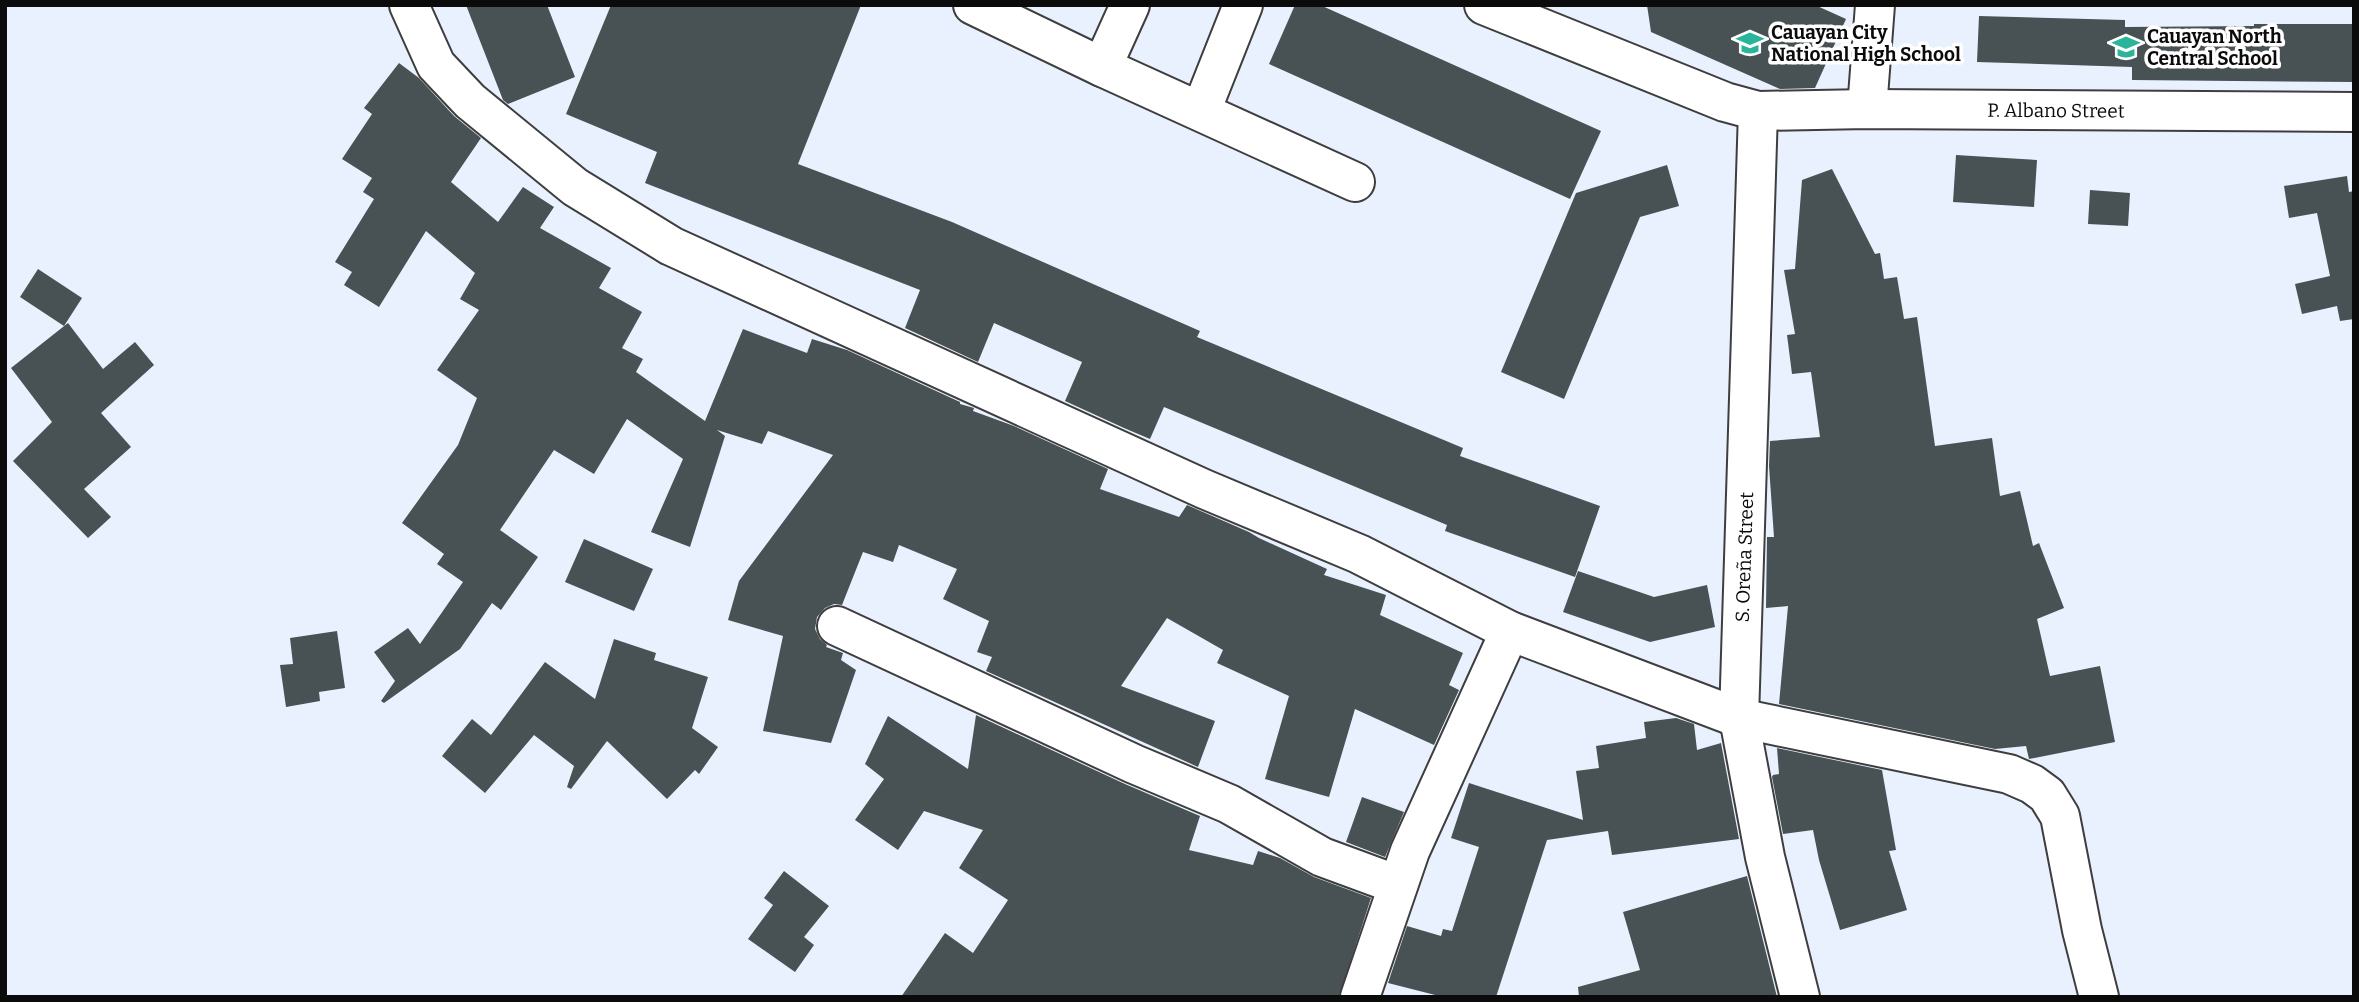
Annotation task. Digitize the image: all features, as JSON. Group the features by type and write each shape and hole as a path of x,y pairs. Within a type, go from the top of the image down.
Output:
{"street":[{"path":"409,5 436,65 470,101 575,187 671,246 1204,489 1359,554 1510,631 1739,718 2009,774 2032,784 2047,795 2060,816 2082,930 2099,997"},
{"path":"973,5 1355,182"},
{"path":"1102,67 1129,5"},
{"path":"1201,111 1242,5"},
{"name":"P. Albano Street","path":"1483,5 1725,102 1758,111 1867,109 2354,113"},
{"path":"1867,109 1875,5"},
{"name":"S. Oreña Street","path":"1758,111 1739,718 1765,857 1800,997"},
{"path":"836,626 1134,764 1230,804 1322,857 1398,885"},
{"path":"1360,997 1410,851 1510,631"}],"building":[{"path":"466,5 547,5 575,77 508,104 503,100"},
{"path":"611,5 861,5 798,164 952,222 1200,331 1197,337 1463,448 1460,456 1600,506 1575,577 1445,531 1447,525 1164,407 1150,439 1124,428 1065,401 1082,362 994,323 978,362 905,328 920,290 645,183 657,152 566,114"},
{"path":"1295,5 1320,5 1601,131 1570,199 1269,64"},
{"name":"Cauayan City National High School","path":"1647,5 1815,5 1846,19 1815,88 1780,89 1651,32"},
{"path":"1979,16 2125,20 2125,27 2354,24 2354,82 2132,80 2132,67 1977,62"},
{"path":"399,63 419,78 454,116 481,138 451,182 498,222 523,187 554,207 540,228 611,268 599,288 642,312 622,348 643,359 636,372 705,421 743,329 807,353 812,339 847,350 960,404 974,408 973,411 1014,426 1108,469 1100,489 1179,517 1187,505 1327,569 1324,575 1386,595 1380,615 1463,653 1449,685 1459,690 1434,745 1355,709 1329,797 1265,779 1289,696 1217,663 1223,650 1167,618 1121,686 1215,721 1198,767 986,671 992,657 977,652 989,621 943,599 957,569 899,545 893,562 863,552 842,605 834,604 825,608 817,617 815,629 820,639 826,647 843,653 841,660 856,670 831,743 763,731 783,636 728,620 739,581 833,455 768,431 762,444 717,430 725,436 690,547 651,532 683,459 627,419 594,474 554,450 500,530 538,557 501,610 492,603 460,649 384,703 381,701 395,681 374,652 408,628 420,644 463,582 437,564 444,554 402,523 458,445 477,398 437,370 479,310 460,299 475,273 426,231 379,307 344,285 352,272 335,262 374,199 363,192 372,178 342,159 372,114 364,108"},
{"path":"1956,155 2037,160 2034,207 1953,202"},
{"path":"1667,165 1679,206 1640,217 1564,399 1501,372 1576,193"},
{"path":"1832,169 1875,254 1880,253 1884,279 1897,277 1904,319 1917,317 1935,446 1992,438 2000,496 2020,491 2033,546 2039,543 2064,608 2037,619 2050,676 2100,666 2115,742 2029,759 2026,746 1995,749 1779,704 1788,606 1766,608 1767,537 1774,537 1770,441 1820,437 1811,372 1792,374 1787,335 1795,334 1784,270 1795,269 1802,180"},
{"path":"2347,176 2349,192 2354,191 2354,319 2340,321 2337,306 2302,314 2295,284 2330,276 2317,213 2289,218 2284,186"},
{"path":"2090,190 2130,193 2128,226 2088,224"},
{"path":"38,269 82,298 64,326 20,297"},
{"path":"68,323 103,369 135,342 154,365 101,413 131,447 84,489 111,517 88,538 13,461 52,422 11,368"},
{"path":"584,539 653,569 634,611 565,582"},
{"path":"1578,571 1654,597 1707,585 1715,627 1650,642 1563,612"},
{"path":"337,631 345,688 319,692 320,701 286,707 280,665 293,664 290,638"},
{"path":"614,639 656,653 654,660 708,677 692,728 718,747 699,774 695,770 667,799 607,741 571,789 567,787 574,766 534,735 485,793 442,756 472,719 491,735 545,662 595,699"},
{"path":"976,715 1200,816 1189,850 1253,865 1258,851 1280,858 1314,877 1371,898 1339,997 901,997 945,933 973,953 1008,900 959,868 983,830 924,811 898,850 855,820 884,779 865,764 888,716 968,769"},
{"path":"1676,718 1694,724 1697,750 1721,743 1739,839 1612,855 1608,831 1547,840 1496,997 1443,997 1388,983 1407,926 1441,936 1443,929 1452,931 1479,847 1451,838 1469,783 1583,820 1576,771 1599,768 1596,746 1646,738 1644,722"},
{"path":"1777,748 1882,770 1896,850 1889,851 1907,910 1840,930 1813,830 1783,834 1772,777 1779,774"},
{"path":"1362,797 1404,812 1385,857 1346,842"},
{"path":"784,871 829,906 804,937 814,945 795,972 748,939 773,905 764,898"},
{"path":"1747,876 1777,997 1579,997 1578,987 1640,970 1623,912"}],"place":[{"name":"Cauayan City National High School","path":"1750,43"},
{"name":"Cauayan North Central School","path":"2126,47"}]}
